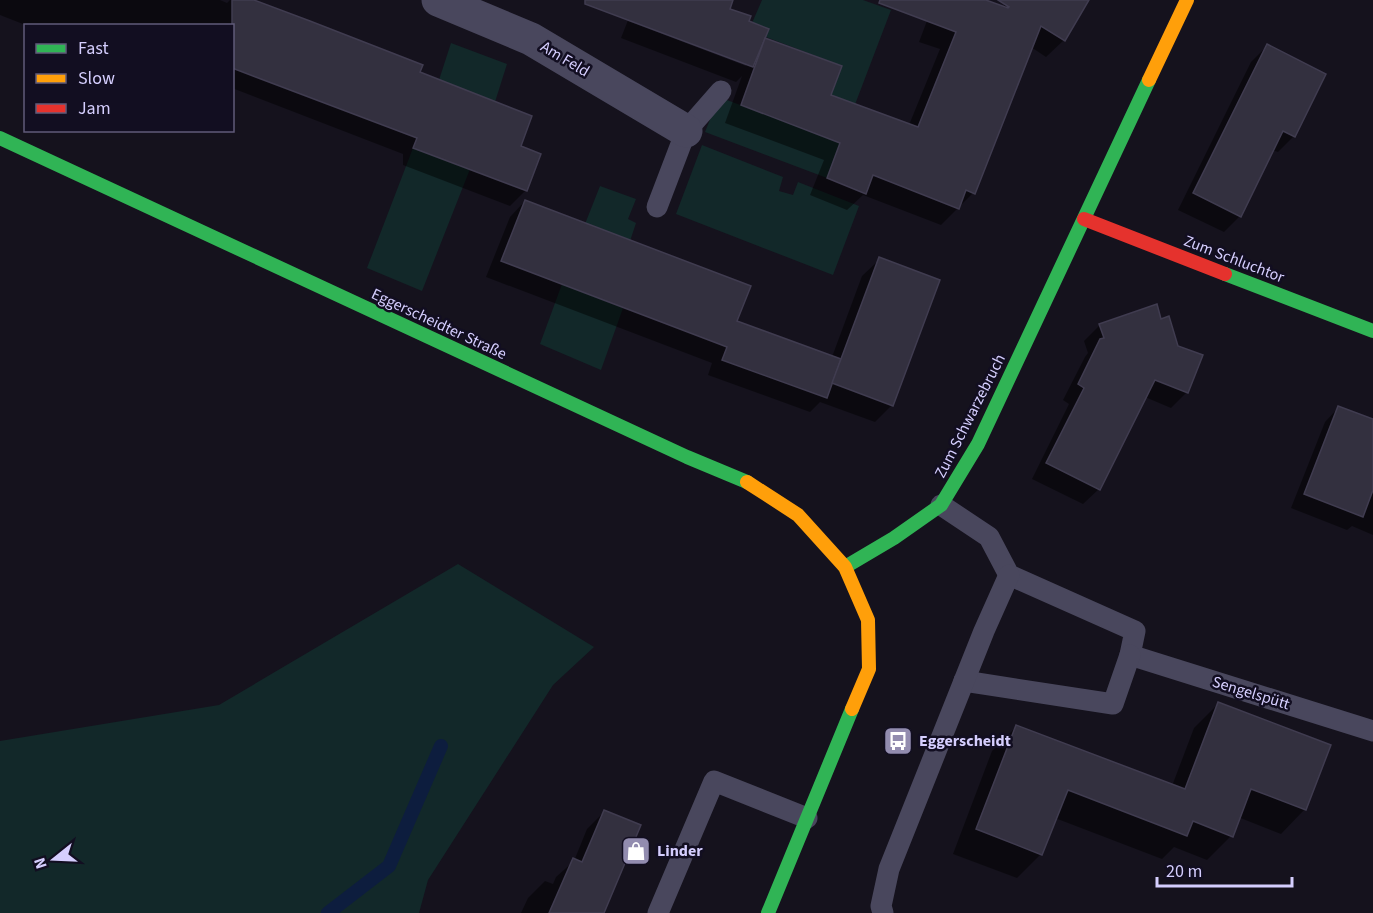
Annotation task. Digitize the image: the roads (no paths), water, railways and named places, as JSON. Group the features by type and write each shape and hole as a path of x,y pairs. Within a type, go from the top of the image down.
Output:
{"street":[{"name":"Am Feld","path":"438,0 531,39 686,132"},
{"name":"Zum Schwarzebruch","path":"845,567 894,538 941,505 978,444 1187,0"},
{"name":"Eggerscheidter Straße","path":"0,138 687,457 742,479 798,515 845,567"},
{"name":"Zum Schluchtor","path":"1084,219 1373,331"},
{"path":"768,913 869,669 868,620 845,567"}],"lane":[{"path":"657,207 686,132 722,91"},
{"path":"941,505 989,537 1008,575 1135,631 1130,655 1113,704 964,681"},
{"path":"883,913 881,906 889,869 1008,575"},
{"name":"Sengelspütt","path":"1130,655 1373,731"},
{"path":"658,913 714,781 807,818"}],"waterway":[{"path":"328,913 389,866 441,746"}],"place":[{"name":"Eggerscheidt","path":"898,741"},
{"name":"Linder","path":"636,851"}]}
